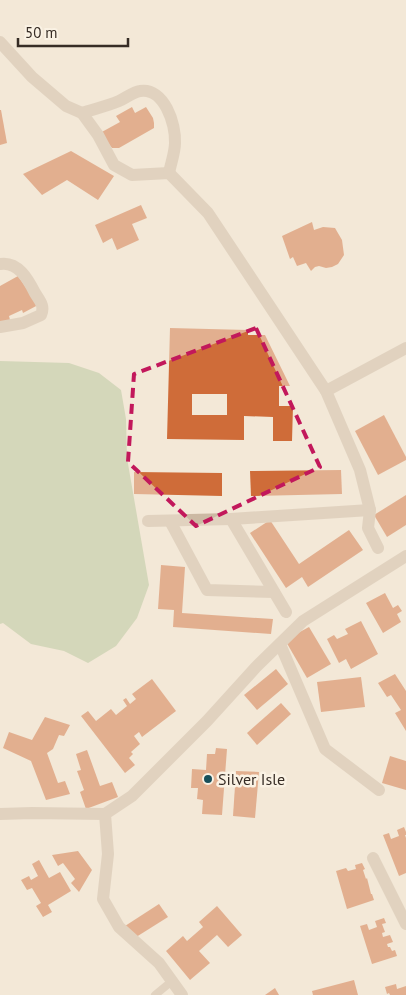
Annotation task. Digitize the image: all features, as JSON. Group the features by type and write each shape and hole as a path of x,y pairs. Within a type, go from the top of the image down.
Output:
{"street":[{"path":"0,42 32,77 66,106 82,114 98,134 114,165 132,175 169,173 208,213 326,391 360,470 370,510 368,528 378,548"},
{"path":"82,114 118,101 138,91 153,93 168,110 174,127 176,144 169,173"},
{"path":"0,264 4,263 13,266 27,277 42,304 43,310 40,315 23,323 0,327"},
{"path":"326,391 406,348"},
{"path":"148,521 231,519 370,510"},
{"path":"231,519 286,612"},
{"path":"170,521 207,590 274,592"},
{"path":"0,814 105,814 132,796 303,621 406,556"},
{"path":"280,644 325,749 379,790"},
{"path":"105,814 108,854 103,899 119,928 159,963 182,995"},
{"path":"373,858 406,924"}],"lane":[{"path":"155,995 172,981"}],"highlighted area":[{"path":"256,328 320,467 196,526 128,462 134,374"}],"green space":[{"path":"0,361 69,363 99,373 121,390 126,419 127,458 149,585 137,618 116,646 88,663 64,651 31,644 3,623 0,624"}],"building":[{"path":"132,107 135,113 146,107 153,118 154,128 119,148 112,148 100,133 120,122 116,116"},
{"path":"0,110 7,143 0,145"},
{"path":"71,151 114,176 98,200 67,180 42,195 23,174"},
{"path":"141,205 147,218 132,224 139,240 117,250 112,238 103,243 95,225"},
{"path":"312,222 314,230 323,227 335,228 342,240 344,255 338,264 326,268 315,267 311,271 306,263 297,266 293,257 290,259 282,236"},
{"path":"18,276 38,305 23,313 22,310 9,316 10,320 0,325 0,286"},
{"path":"170,328 248,330 248,335 265,335 290,386 279,386 279,406 293,406 292,441 273,441 273,417 244,416 244,440 167,439","holes":["192,394 227,394 227,415 192,415"]},
{"path":"384,415 406,460 378,475 355,431"},
{"path":"341,470 342,494 251,496 250,471"},
{"path":"134,472 222,473 222,496 134,494"},
{"path":"406,495 406,525 387,537 374,515"},
{"path":"270,520 299,564 349,530 363,550 308,587 302,577 286,588 250,533"},
{"path":"161,565 185,567 182,613 273,619 271,634 173,627 174,610 158,609"},
{"path":"385,593 393,608 398,605 402,611 397,614 401,622 383,633 366,603"},
{"path":"361,621 378,654 351,669 346,659 339,663 327,639 334,635 337,639 348,634 345,629"},
{"path":"309,627 331,664 307,678 285,640"},
{"path":"276,669 288,684 257,710 244,695"},
{"path":"395,674 406,691 406,731 395,713 401,710 391,695 387,697 378,683"},
{"path":"361,677 365,707 321,712 317,682"},
{"path":"152,679 176,711 142,737 139,732 134,736 140,744 131,752 133,754 129,758 135,765 125,773 81,716 88,711 96,721 111,709 116,715 127,706 123,700 126,698 130,704 136,699 132,694"},
{"path":"281,703 291,714 257,745 247,733"},
{"path":"45,717 70,725 64,736 59,735 53,749 47,753 58,783 65,781 70,794 46,800 31,761 3,748 9,732 32,740"},
{"name":"Silver Isle","path":"216,748 227,749 222,815 202,814 203,800 197,799 198,788 191,788 192,769 206,770 207,754 215,754"},
{"path":"87,750 100,786 112,782 118,797 86,809 80,792 84,790 77,771 81,770 76,754"},
{"path":"390,756 406,761 406,790 382,783"},
{"path":"236,771 259,772 255,818 233,816"},
{"path":"404,827 406,832 406,873 399,876 383,835 389,833 391,839 399,836 397,830"},
{"path":"78,851 92,870 79,892 71,883 75,879 63,863 58,866 52,855"},
{"path":"39,860 49,878 60,872 71,891 48,905 52,912 43,917 36,906 41,903 32,888 27,890 21,880 29,876 31,880 38,876 32,864"},
{"path":"362,863 374,900 347,909 336,871 346,868 348,871 356,869 355,865"},
{"path":"159,904 168,917 133,939 125,926"},
{"path":"217,906 242,935 228,947 217,935 199,951 210,963 190,980 166,951 183,936 187,941 203,927 199,922"},
{"path":"384,918 386,923 382,924 385,932 382,933 383,937 390,935 393,942 387,944 388,947 392,951 395,950 397,956 372,964 360,926 367,924 369,930 377,927 375,921"},
{"path":"354,980 358,995 313,995 312,991"},
{"path":"396,984 397,989 406,986 406,995 387,994 385,987"},
{"path":"275,988 279,995 265,995"}],"place":[{"name":"Silver Isle","path":"208,779"}]}
